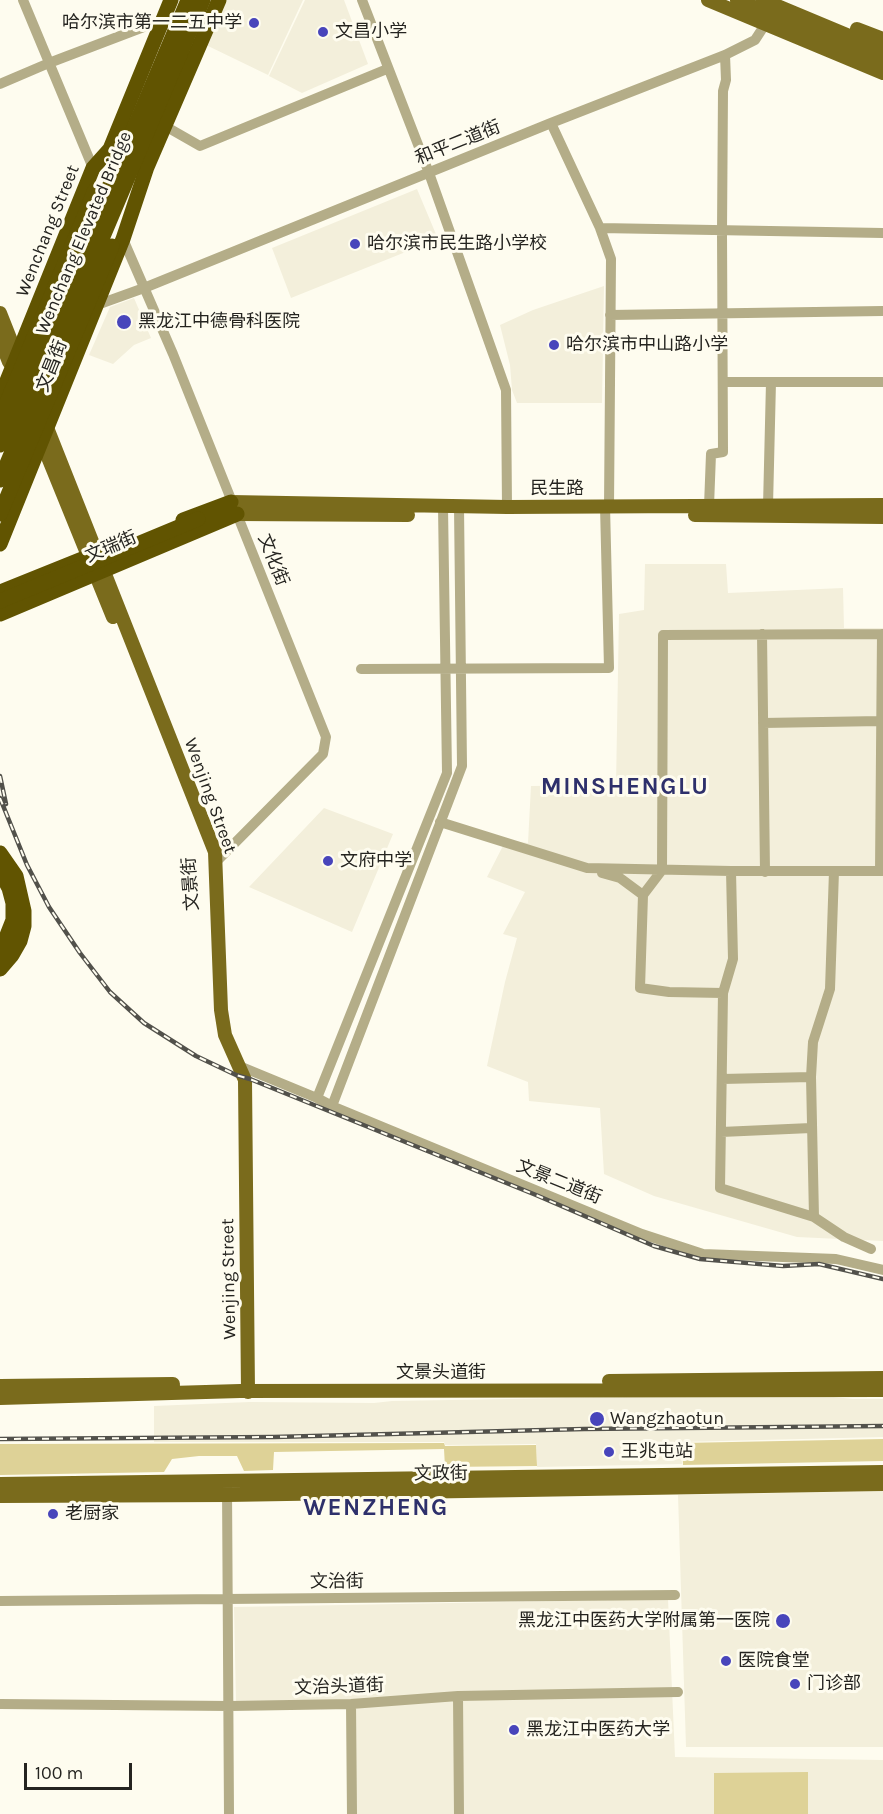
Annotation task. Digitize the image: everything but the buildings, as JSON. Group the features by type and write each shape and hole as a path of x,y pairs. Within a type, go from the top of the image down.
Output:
{"highway":[{"name":"Wenchang Street","path":"0,418 171,0"},
{"name":"Wenchang Elevated Bridge","path":"0,445 188,0"},
{"name":"Wenchang Elevated Bridge","path":"0,480 203,0"},
{"path":"0,514 118,242 147,167 219,0"},
{"name":"Wenchang Street","path":"0,398 93,168 110,149"},
{"name":"文昌街","path":"0,544 98,304 118,242"},
{"path":"0,601 198,519 234,508"},
{"name":"文瑞街","path":"0,592 93,554 234,508"},
{"name":"文瑞街","path":"0,614 100,572 234,508"},
{"path":"0,853 16,876 24,911 24,926 20,941 0,969"},
{"path":"0,872 9,888 14,921 0,953"}],"main road":[{"path":"708,0 769,19 883,60"},
{"path":"737,0 769,19 883,73"},
{"path":"763,0 883,50"},
{"path":"782,0 883,39"},
{"path":"0,313 3,341 45,435 93,554"},
{"name":"民生路","path":"234,508 459,511 883,505"},
{"name":"民生路","path":"459,511 507,507 883,517"},
{"name":"文景街","path":"93,554 209,857 214,1011 218,1035 238,1080 244,1388"},
{"name":"Wenjing Street","path":"100,572 215,852 221,1010 225,1035 245,1080 244,1388"},
{"name":"文景头道街","path":"0,1398 244,1388 883,1378"},
{"name":"文景头道街","path":"0,1386 883,1390"},
{"name":"文政街","path":"0,1496 227,1488 883,1472"},
{"name":"文政街","path":"0,1484 227,1488 883,1484"}],"street":[{"path":"23,0 93,168"},
{"path":"362,0 429,173 506,390 507,507"},
{"name":"和平二道街","path":"3,341 144,288 551,123 725,56 755,40 769,19"},
{"path":"0,84 162,20"},
{"path":"709,506 711,454 723,452 722,231 725,56"},
{"path":"165,126 200,146 387,69"},
{"path":"361,669 609,668 606,509 611,260 600,228 551,123"},
{"path":"600,228 883,233"},
{"name":"文化街","path":"118,242 144,288 173,354 326,737 323,754 216,862"},
{"path":"610,315 883,311"},
{"path":"723,382 883,382"},
{"path":"768,506 771,382"},
{"path":"317,1098 447,773 444,511"},
{"path":"332,1106 462,766 459,511"},
{"path":"762,634 765,872"},
{"path":"587,868 662,870 731,872 881,871 882,634 663,635 662,870 643,895 640,988 669,993 723,993"},
{"path":"763,723 881,722"},
{"path":"440,822 620,878 643,895"},
{"path":"814,1217 811,1077 813,1042 830,988 834,871"},
{"path":"731,872 733,959 723,993 720,1188 814,1217 844,1237 871,1249"},
{"name":"文景二道街","path":"237,1065 642,1234 703,1254 836,1259 883,1270"},
{"path":"722,1079 811,1077"},
{"path":"721,1132 812,1128"},
{"path":"227,1488 229,1814"},
{"name":"文治街","path":"0,1601 675,1595"},
{"name":"文治头道街","path":"0,1704 230,1706 351,1704 458,1696 678,1692"},
{"path":"458,1696 459,1814"},
{"path":"351,1704 352,1814"}],"shaded area":[{"name":"哈尔滨市第一二五中学","path":"227,0 303,0 268,75 206,45"},
{"name":"文昌小学","path":"305,0 344,0 368,64 302,93 269,76"},
{"name":"哈尔滨市民生路小学校","path":"417,189 438,239 291,298 272,248"},
{"name":"哈尔滨市中山路小学","path":"604,286 602,403 517,403 512,390 510,365 500,325 533,310"},
{"name":"黑龙江中德骨科医院","path":"134,298 151,338 134,345 113,364 89,355 110,307"},
{"path":"645,564 726,564 728,593 843,588 844,628 883,628 883,1241 797,1237 654,1196 604,1174 600,1108 529,1101 528,1082 487,1066 517,938 503,934 525,892 487,877 506,840 528,843 531,786 616,785 619,614 644,610"},
{"name":"文府中学","path":"324,808 393,834 352,932 249,887"},
{"path":"804,1394 853,1399 883,1399 883,1437 681,1442 682,1464 537,1467 536,1444 154,1442 154,1406 250,1402 374,1403"},
{"path":"883,1439 883,1461 683,1465 682,1443"},
{"path":"444,1443 445,1446 536,1445 537,1466 445,1467 444,1449 274,1452 273,1470 244,1471 237,1456 199,1456 172,1459 164,1472 0,1475 0,1444"},
{"name":"黑龙江中医药大学附属第一医院","path":"883,1491 883,1747 686,1747 678,1495"},
{"name":"黑龙江中医药大学","path":"668,1599 675,1757 883,1760 883,1814 355,1814 354,1700 236,1702 234,1607"},
{"path":"808,1772 808,1814 714,1814 714,1773"}],"railway":[{"path":"0,776 6,804"},
{"path":"0,798 27,865 49,907 80,953 110,992 144,1023 196,1056 236,1075 536,1195 654,1246 700,1259 783,1266 819,1264 883,1279"},
{"path":"0,1439 274,1437 584,1429 883,1426"}],"place":[{"name":"哈尔滨市第一二五中学","path":"254,23"},
{"name":"文昌小学","path":"323,32"},
{"name":"哈尔滨市民生路小学校","path":"355,244"},
{"name":"黑龙江中德骨科医院","path":"124,322"},
{"name":"哈尔滨市中山路小学","path":"554,345"},
{"name":"文府中学","path":"328,861"},
{"name":"Wangzhaotun","path":"597,1419"},
{"name":"王兆屯站","path":"609,1452"},
{"name":"老厨家","path":"53,1514"},
{"name":"黑龙江中医药大学附属第一医院","path":"783,1621"},
{"name":"医院食堂","path":"726,1661"},
{"name":"门诊部","path":"795,1684"},
{"name":"黑龙江中医药大学","path":"514,1730"}],"district":[{"name":"MINSHENGLU","path":"625,787"},
{"name":"WENZHENG","path":"376,1508"}]}
